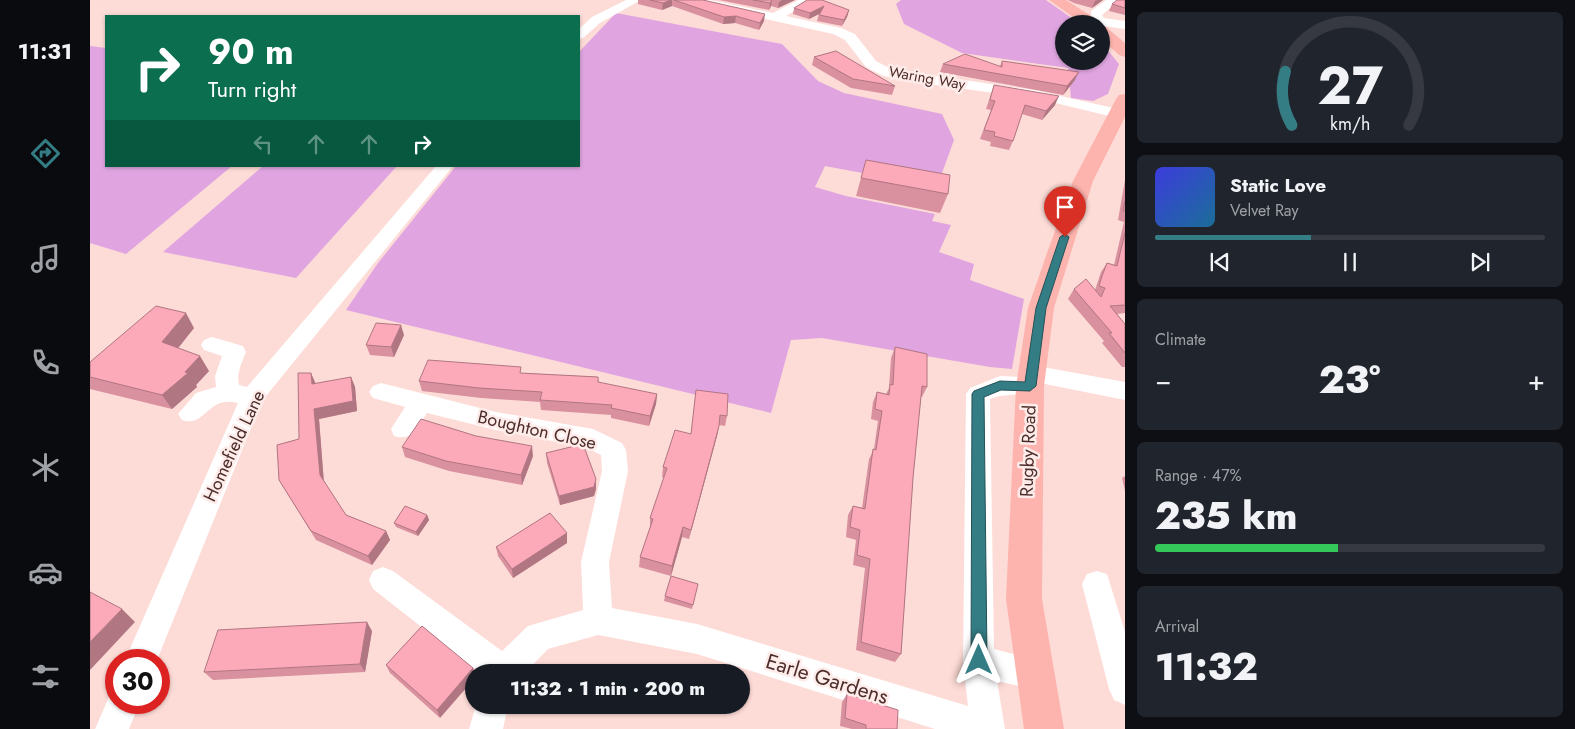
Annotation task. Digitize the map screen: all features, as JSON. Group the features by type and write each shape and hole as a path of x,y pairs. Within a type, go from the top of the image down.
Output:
{"main road":[{"path":"1056,0 1082,15"},
{"path":"1110,37 1125,52"},
{"name":"Rugby Road","path":"1044,729 1024,599 1031,380 1041,308 1058,253 1083,181 1121,106"}],"street":[{"path":"580,34 596,20 634,0"},
{"name":"Waring Way","path":"694,0 837,31 850,37 871,64 900,76 1121,106"},
{"path":"775,17 807,0"},
{"path":"1094,15 1113,0"},
{"path":"1110,23 1125,24"},
{"name":"Homefield Lane","path":"146,649 241,394 444,167"},
{"path":"212,345 235,352 226,372 225,384 241,394"},
{"path":"987,729 979,660 978,394 1000,385 1031,380 1125,391"},
{"name":"Boughton Close","path":"381,392 496,421 593,438 613,450 615,471 595,562 598,620"},
{"path":"190,414 204,399 241,394"},
{"path":"403,429 422,402"},
{"path":"383,580 493,664"},
{"path":"1096,584 1125,689"},
{"name":"Earle Gardens","path":"512,664 539,637 598,620 696,639 987,729"},
{"path":"979,660 1036,674"},
{"path":"112,729 119,714"},
{"path":"486,729 490,714"}],"shaded area":[{"path":"901,0 1046,0 1067,15 1055,15 1055,66 962,53 904,24 896,4"},
{"path":"616,13 782,44 818,81 844,93 942,114 954,140 937,187 825,166 815,187 846,196 935,214 932,221 951,225 939,252 974,264 970,280 1024,299 1012,369 990,367 822,338 791,340 771,413 346,310 378,263 455,167 580,167 580,51"},
{"path":"90,46 105,48 105,167 231,167 126,254 90,243"},
{"path":"1110,53 1119,64 1108,94 1093,101 1071,98 1068,70 1110,70"},
{"path":"262,167 396,167 296,278 163,252"}],"building":[{"path":"650,0 671,0 663,3"},
{"path":"674,0 703,0 765,14 760,23 736,16 724,17"},
{"path":"753,0 772,0 770,3"},
{"path":"807,0 822,0 849,10 844,20 819,15 824,6 810,13 794,8"},
{"path":"1117,0 1125,0 1125,8 1112,4"},
{"path":"836,51 895,86 853,79 814,57"},
{"path":"965,54 1002,67 1002,61 1079,72 1067,86 943,64"},
{"path":"994,85 1059,96 1046,111 1025,105 1013,141 994,136 995,132 984,130 995,101 990,100"},
{"path":"866,160 950,175 948,194 861,178"},
{"path":"1125,233 1125,305 1110,306 1125,324 1125,353 1109,333 1112,333 1074,289 1086,279 1101,297 1105,288 1099,286 1102,276 1107,263 1117,266"},
{"path":"156,306 186,313 162,342 200,356 185,372 188,373 162,395 90,377 90,362"},
{"path":"376,323 401,325 391,347 366,345"},
{"path":"895,347 927,354 927,387 922,386 913,478 901,654 861,642 870,559 857,555 860,530 850,527 853,506 865,509 873,449 876,450 882,411 875,409 877,392 889,395 890,384 893,385"},
{"path":"428,360 521,367 520,373 598,377 598,382 657,394 650,416 611,408 612,405 540,400 542,392 479,388 419,381"},
{"path":"298,373 311,373 312,384 351,377 353,401 314,409 320,475 346,515 386,531 368,556 311,531 279,480 277,445 299,439"},
{"path":"696,390 728,394 727,416 720,415 719,426 691,530 683,527 672,566 640,557 653,519 650,518 667,468 663,467 675,430 691,434"},
{"path":"421,419 476,436 532,446 521,475 446,461 402,447"},
{"path":"583,444 596,479 594,487 559,496 546,453"},
{"path":"405,506 427,515 416,532 394,523"},
{"path":"550,513 567,533 512,569 496,547"},
{"path":"671,576 698,584 693,605 665,596"},
{"path":"90,592 122,609 90,642"},
{"path":"367,622 360,664 204,672 218,630"},
{"path":"422,626 468,664 465,664 465,677 437,710 386,665"},
{"path":"847,694 898,710 897,729 866,729 866,725 845,718"}],"route":[{"path":"979,660 978,394 1000,385 1030,386 1041,308 1058,253 1065,237"}]}
